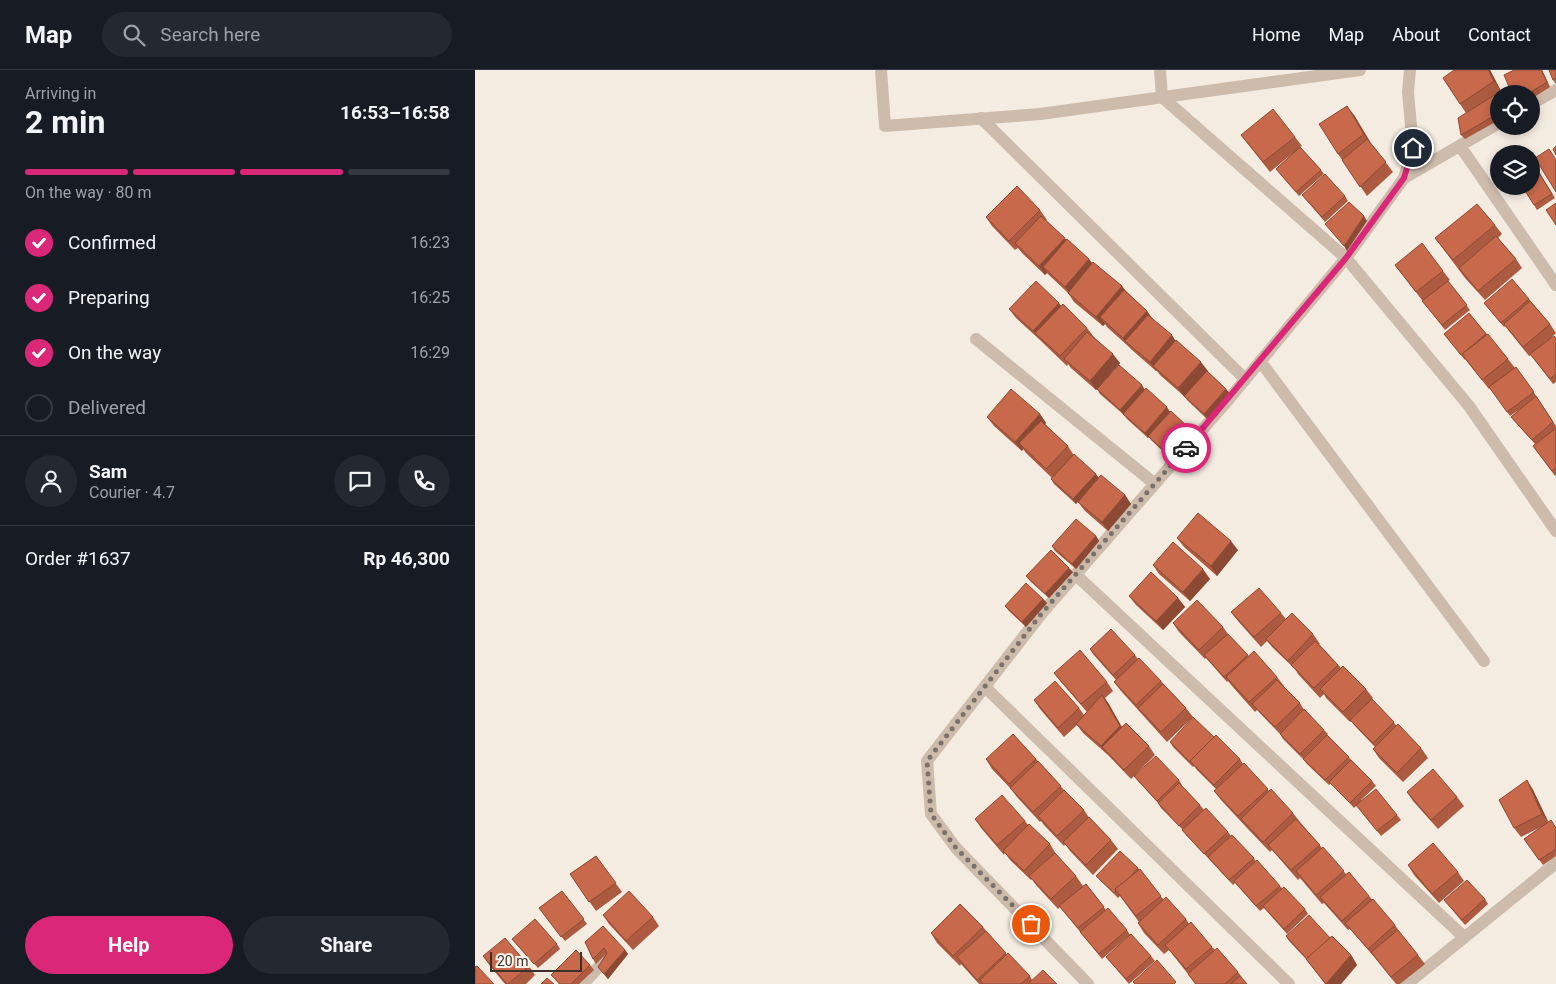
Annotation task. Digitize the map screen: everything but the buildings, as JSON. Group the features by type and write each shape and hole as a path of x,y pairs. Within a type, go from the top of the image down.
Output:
{"street":[{"path":"881,70 885,126 1040,114 1162,97 1301,74 1360,70"},
{"path":"1160,70 1162,97 1346,258 1469,406 1556,531"},
{"path":"1088,984 956,848 931,814 927,761 1042,613 1245,380 1346,258 1404,178 1413,148 1408,92 1410,70"},
{"path":"1540,99 1556,90"},
{"path":"981,118 1245,380"},
{"path":"1404,178 1490,128"},
{"path":"1460,146 1556,285"},
{"path":"976,339 1155,484"},
{"path":"1260,361 1484,661"},
{"path":"1075,575 1464,937"},
{"path":"985,687 1289,984"},
{"path":"1407,984 1556,863"},
{"path":"583,984 605,960"}],"way so far":[{"path":"1031,924 956,848 931,814 927,761 1042,613 1186,448"}],"route":[{"path":"1186,448 1346,258 1404,178 1413,148"}]}
